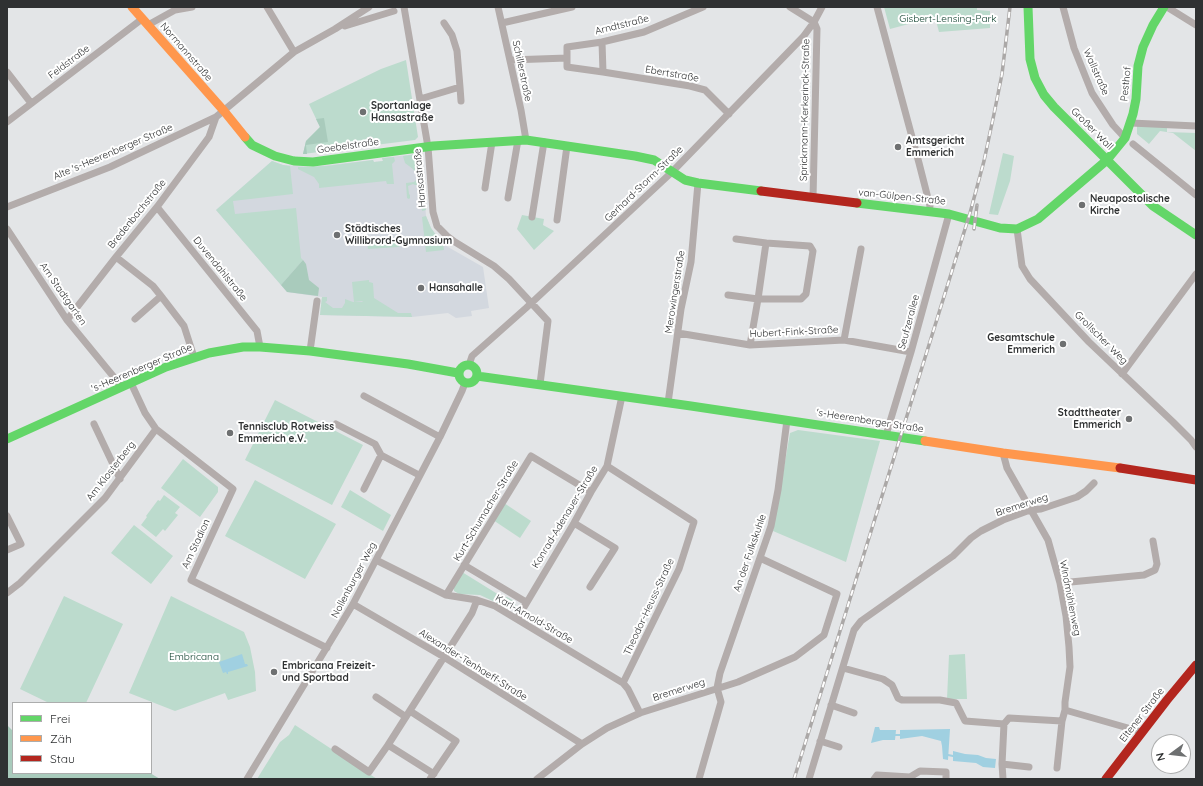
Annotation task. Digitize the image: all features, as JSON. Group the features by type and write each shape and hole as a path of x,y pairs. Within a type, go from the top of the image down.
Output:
{"street":[{"name":"Normannstraße","path":"132,7 224,112"},
{"name":"Feldstraße","path":"7,122 31,103 145,22 175,10 192,7"},
{"path":"267,7 294,52"},
{"path":"224,112 294,52 370,7"},
{"name":"Hansastraße","path":"404,7 428,147 433,212 438,226 455,242 494,266 531,303"},
{"name":"Schillerstraße","path":"498,7 521,110 522,140"},
{"path":"502,23 572,7"},
{"name":"Arndtstraße","path":"567,58 566,47 602,42 644,32 693,9 703,7"},
{"path":"790,7 814,22"},
{"name":"Gerhard-Storm-Straße","path":"469,364 472,356 672,172 803,37 814,22 822,7"},
{"path":"877,7 930,206 929,211"},
{"name":"Großer Wall","path":"1028,7 1030,58 1032,70 1044,95 1054,107 1153,206 1196,235"},
{"name":"Wallstraße","path":"1063,7 1074,48 1092,93 1113,126 1125,138"},
{"path":"1165,7 1196,26"},
{"name":"Pesthof","path":"1107,160 1125,138 1131,123 1136,99 1138,66 1143,47 1153,25 1165,7"},
{"path":"335,29 394,10"},
{"name":"Sprickmann-Kerkerinck-Straße","path":"813,198 817,29 814,22"},
{"path":"444,23 452,35 458,51 461,101"},
{"path":"602,42 603,72"},
{"path":"510,60 567,58"},
{"name":"Ebertstraße","path":"567,58 567,67 690,86 705,90 728,114"},
{"path":"7,72 31,103"},
{"path":"420,99 460,87"},
{"name":"Alte 's-Heerenberger Straße","path":"7,207 110,167 224,112"},
{"name":"Goebelstraße","path":"224,112 252,145 275,156 294,161 313,162 428,147 522,140 544,142 654,160 672,172"},
{"name":"Bredenbachstraße","path":"67,320 157,207 209,137 216,117"},
{"path":"1131,123 1196,126"},
{"path":"508,198 522,140"},
{"path":"485,188 492,142"},
{"path":"532,217 544,142"},
{"path":"1133,144 1196,195"},
{"path":"557,220 567,146"},
{"path":"1017,229 1038,219 1107,160"},
{"name":"van-Gülpen-Straße","path":"672,172 685,180 698,183 917,211 929,211 949,214 1000,228 1017,229"},
{"name":"Merowingerstraße","path":"668,402 681,309 691,262 698,183"},
{"name":"Duvendahlstraße","path":"157,207 257,331 260,347"},
{"name":"Seufzerallee","path":"886,435 911,352 949,214"},
{"name":"Am Stadtgarten","path":"7,228 67,320 126,385"},
{"name":"Grollscher Weg","path":"1017,229 1022,266 1030,279 1089,342 1192,440 1196,447"},
{"path":"728,295 758,299 800,299 806,294 813,251 810,246 736,239"},
{"path":"750,346 766,243"},
{"path":"844,340 861,249"},
{"path":"116,257 153,286 161,296 184,326 194,357"},
{"path":"1122,374 1196,274"},
{"path":"135,319 161,296"},
{"path":"310,351 317,301"},
{"path":"531,303 548,321 540,384"},
{"name":"Hubert-Fink-Straße","path":"678,333 750,346 844,340 911,352"},
{"name":"'s-Heerenberger Straße","path":"7,439 166,368 194,357 216,351 243,347 260,347 310,351 458,372"},
{"path":"469,364 476,369 477,376 474,381 469,384 465,383 459,378 458,372 463,366 469,364"},
{"name":"'s-Heerenberger Straße","path":"477,376 668,402 1003,453 1102,465 1196,480"},
{"name":"Nollenburger Weg","path":"247,779 353,604 440,436 465,383"},
{"path":"126,385 156,429"},
{"path":"364,396 440,436"},
{"name":"Konrad-Adenauer-Straße","path":"517,619 607,466 622,396"},
{"name":"An der Fulkskuhle","path":"699,779 720,702 717,688 720,672 771,526 778,490 787,420"},
{"path":"94,424 120,479"},
{"path":"336,424 375,444 381,455 419,475"},
{"name":"Am Klosterberg","path":"7,593 20,583 105,498 156,429"},
{"name":"Am Stadion","path":"156,429 233,489 191,580 327,648"},
{"name":"Windmühlenweg","path":"1003,453 1007,468 1048,540 1060,583 1066,616 1070,667 1057,768"},
{"path":"364,489 381,455"},
{"name":"Kurt-Schumacher-Straße","path":"446,595 531,456 591,492"},
{"name":"Theodor-Heuss-Straße","path":"607,466 694,522 679,569 623,683"},
{"name":"Bremerweg","path":"843,668 854,630 861,621 953,556 971,538 981,531 1004,520 1030,510 1041,509 1077,497 1094,483"},
{"path":"7,516 21,544 7,550"},
{"path":"574,522 614,548 590,587"},
{"path":"1060,583 1144,575 1155,570 1157,564 1153,541"},
{"name":"Bremerweg","path":"537,779 582,744 607,728 640,713 738,682 795,657 824,636 837,594 760,558"},
{"name":"Karl-Arnold-Straße","path":"376,560 446,595 477,600 495,606 623,683 628,689 640,713"},
{"name":"Karl-Arnold-Straße","path":"464,565 526,602"},
{"path":"335,749 369,772 388,745 472,613 477,600"},
{"name":"Alexander-Tenhaeff-Straße","path":"353,604 444,657 582,744"},
{"name":"Eltener Straße","path":"1106,779 1196,665"},
{"path":"809,779 843,668 883,679 892,685 898,698 902,700 940,700 956,703 966,721 1004,724"},
{"path":"376,697 456,741 432,776 388,745"},
{"path":"831,705 854,713"},
{"path":"1065,710 1142,732"},
{"path":"1003,779 1002,764 1004,724 1009,718 1062,721"},
{"path":"820,741 840,747"},
{"path":"1002,764 1029,766"},
{"path":"874,779 877,775 910,777 920,771 946,772 946,779"}],"shaded area":[{"name":"Städtisches Willibrord-Gymnasium","path":"417,154 421,157 426,216 431,228 439,239 448,247 483,267 489,308 471,311 472,316 456,318 448,313 412,317 320,315 322,297 287,292 216,210 272,161 283,165 312,167 373,160 374,162 383,161 382,158"}],"green space":[{"name":"Gisbert-Lensing-Park","path":"884,7 977,7 977,10 990,11 990,28 939,32 935,17 890,29"},
{"name":"Sportanlage Hansastraße","path":"406,60 418,137 415,140 303,154 306,141 320,127 309,104 381,69"},
{"path":"324,118 328,142 306,145 307,154 303,154 306,141 320,127 316,119"},
{"path":"1137,126 1167,127 1167,132 1196,133 1196,151 1173,133 1160,131 1149,144 1137,134"},
{"path":"1003,153 1014,156 1010,181 998,215 989,214"},
{"path":"417,154 421,157 426,210 422,211 420,185 413,184 408,186 410,198 407,198 406,183 414,182 417,175 413,169 405,163 403,156"},
{"path":"394,157 395,161 392,164 394,184 387,184 386,181 319,188 319,184 314,177 298,169 298,167 327,166 373,160 374,162 383,161 382,158"},
{"path":"272,161 290,166 293,194 233,201 235,214 296,208 301,258 303,260 281,285 216,210"},
{"path":"522,215 544,219 543,225 554,231 534,250 517,229"},
{"path":"426,216 431,228 443,243 444,250 426,252 422,217"},
{"path":"400,240 400,246 398,247 368,249 367,243"},
{"path":"303,260 306,264 309,280 319,288 318,296 287,292 281,285"},
{"path":"369,280 369,282 373,283 374,298 398,313 411,313 412,317 320,315 322,297 327,297 327,301 325,302 333,308 342,308 345,303 345,299 354,302 352,282"},
{"path":"275,400 363,445 332,505 245,460"},
{"path":"798,430 880,441 846,562 773,531 790,433"},
{"path":"183,459 218,487 218,492 200,517 161,488"},
{"path":"255,480 336,524 305,579 225,536"},
{"path":"350,490 391,515 383,531 341,507"},
{"path":"164,495 180,507 175,513 178,515 165,531 163,529 156,537 141,525 158,500 160,501"},
{"path":"504,503 531,521 520,538 493,520"},
{"path":"134,525 173,556 151,584 111,553"},
{"path":"462,572 504,598 507,597 514,601 516,606 510,609 480,595 459,594 454,591 454,587"},
{"path":"64,596 123,624 86,702 47,702 20,689"},
{"name":"Embricana","path":"171,596 244,632 250,647 255,672 256,691 228,700 225,693 175,711 129,693"},
{"path":"965,654 967,699 947,699 949,655"},
{"path":"7,725 12,730 12,774 152,774 160,779 7,779"},
{"path":"295,725 377,779 257,779 280,742 289,735"}],"water":[{"path":"242,654 245,664 248,666 228,672 228,674 226,672 223,673 219,662"},
{"path":"875,727 879,727 880,730 896,730 895,740 883,740 871,743"},
{"path":"950,729 948,760 943,759 941,741 922,736 900,739 900,730"},
{"path":"953,751 996,759 995,768 983,767 976,763 953,761"}],"waterway":[{"path":"895,735 900,735"},
{"path":"948,755 953,756"}],"railway":[{"path":"794,779 970,213 984,161 1002,74 1010,7"},
{"path":"974,229 977,205"}],"traffic: fast":[{"path":"1028,7 1030,59 1035,78 1044,95 1054,107 1153,206 1196,235"},
{"path":"857,203 949,214 1000,228 1017,229 1038,219 1107,160 1125,138 1136,99 1138,66 1143,47 1153,25 1164,7"},
{"path":"245,137 252,145 275,156 294,161 313,162 433,146 526,140 654,160 685,180 761,191"},
{"path":"7,439 166,367 209,353 243,347 310,351 408,364 458,373"},
{"path":"464,365 472,365 477,370 477,374 475,381 472,383 464,383 459,378 459,370 464,365"},
{"path":"477,376 925,441"}],"traffic: slow":[{"path":"132,7 224,111 245,137"},
{"path":"925,441 1120,468"}],"traffic: jam":[{"path":"761,191 857,203"},
{"path":"1120,468 1196,480"},
{"path":"1106,779 1196,665"}],"place":[{"name":"Sportanlage Hansastraße","path":"363,112"},
{"name":"Amtsgericht Emmerich","path":"898,147"},
{"name":"Neuapostolische Kirche","path":"1082,205"},
{"name":"Städtisches Willibrord-Gymnasium","path":"337,235"},
{"name":"Hansahalle","path":"421,288"},
{"name":"Gesamtschule Emmerich","path":"1063,344"},
{"name":"Stadttheater Emmerich","path":"1129,419"},
{"name":"Tennisclub Rotweiss Emmerich e.V.","path":"230,433"},
{"name":"Embricana Freizeit- und Sportbad","path":"274,672"}]}
